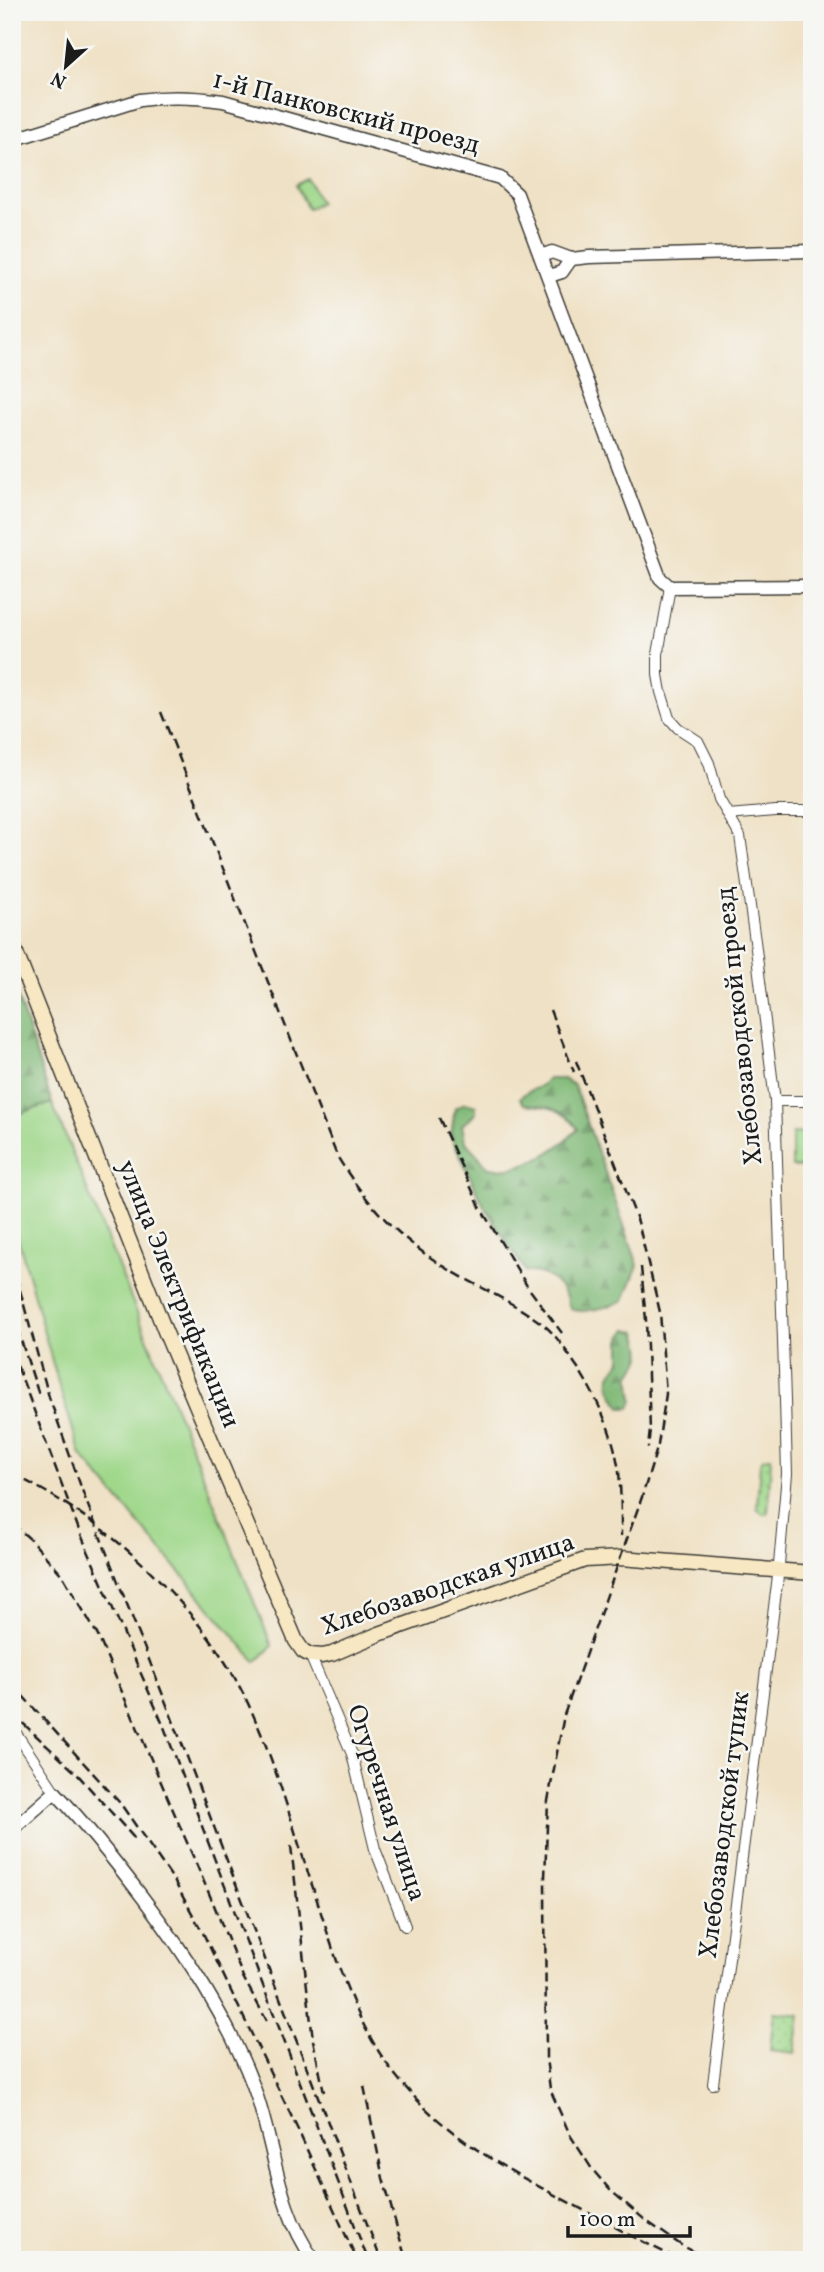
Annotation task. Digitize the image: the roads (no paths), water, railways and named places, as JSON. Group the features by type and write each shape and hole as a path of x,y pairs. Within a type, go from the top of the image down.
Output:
{"main road":[{"name":"улица Электрификации","path":"12,943 165,1331 296,1641 303,1651 310,1655"},
{"name":"Хлебозаводская улица","path":"310,1655 332,1654 379,1634 585,1560 621,1558 812,1573"}],"street":[{"name":"1-й Панковский проезд","path":"12,140 140,100 180,96 223,101 500,178 517,194 660,578 670,587"},
{"path":"541,256 552,252 571,259 812,251"},
{"path":"549,276 562,272 571,259"},
{"path":"670,587 812,586"},
{"name":"Хлебозаводской проезд","path":"670,587 658,654 661,692 669,718 678,728 698,741 709,763 719,799 740,836 775,1101 787,1474 778,1571"},
{"path":"728,815 812,811"},
{"path":"775,1101 812,1101"},
{"name":"Хлебозаводской тупик","path":"713,2084 778,1571"},
{"name":"Огуречная улица","path":"310,1655 352,1754 375,1849 405,1926"},
{"path":"12,1727 55,1792 87,1826 123,1872 201,1980 253,2086 291,2222 314,2260"},
{"path":"12,1829 55,1792"}],"railway":[{"path":"161,712 337,1156 372,1205 414,1246 448,1269 534,1318 550,1330 563,1346 592,1392 613,1444 619,1472 621,1536"},
{"path":"550,1010 574,1072"},
{"path":"576,1061 638,1222 660,1312 666,1394 658,1445 642,1497 564,1715 548,1801 545,1878 546,2058 550,2089 570,2135 592,2169 610,2190 645,2220 681,2245 710,2260"},
{"path":"439,1118 480,1207 527,1286 562,1333"},
{"path":"12,1261 49,1397 85,1498 381,2260"},
{"path":"641,1267 646,1320 650,1430 648,1448"},
{"path":"12,1313 39,1395"},
{"path":"12,1352 79,1530 164,1727 368,2260"},
{"path":"12,1474 84,1516 119,1543 182,1604 232,1673 251,1710 269,1755 347,1988 368,2034 396,2076 435,2117 477,2150 549,2192 680,2260"},
{"path":"12,1523 63,1576 97,1634 243,1977 267,2021"},
{"path":"12,1684 120,1803 173,1879 203,1933 357,2260"},
{"path":"12,1713 77,1774 135,1839"},
{"path":"291,1846 313,2040 324,2092"},
{"path":"364,2086 383,2178 406,2260"}]}
